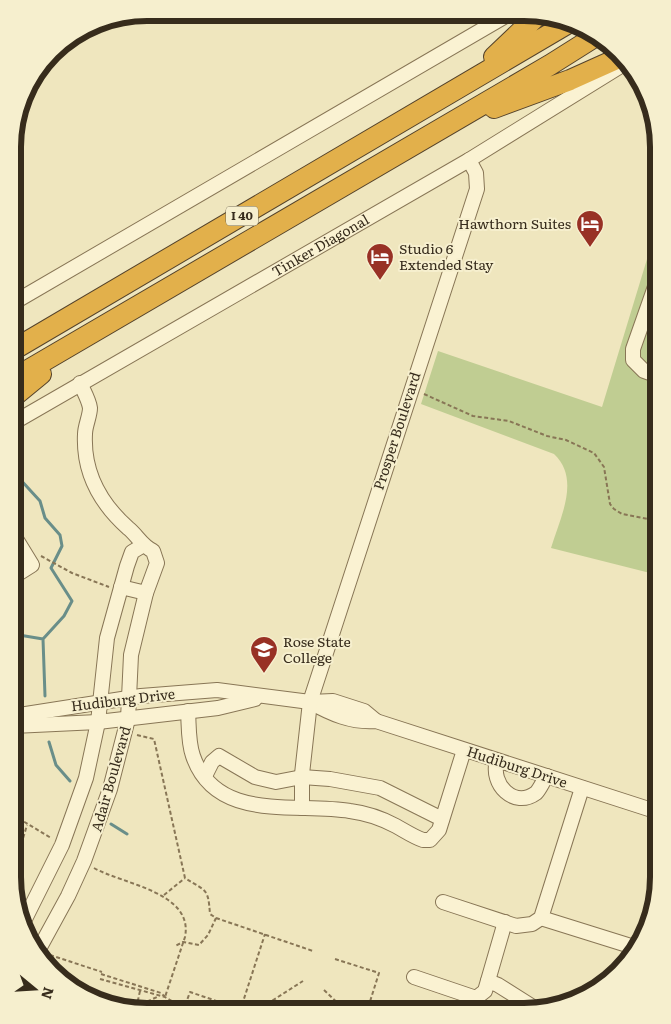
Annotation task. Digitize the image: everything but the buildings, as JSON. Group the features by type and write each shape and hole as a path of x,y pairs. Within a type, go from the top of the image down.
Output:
{"highway":[{"path":"466,85 531,21"},
{"name":"I 40","path":"21,345 561,27"},
{"name":"I 40","path":"21,374 590,40"},
{"path":"441,128 570,80 615,60"},
{"path":"21,390 95,331"}],"street":[{"path":"21,298 496,21"},
{"name":"Tinker Diagonal","path":"21,418 470,160 620,66"},
{"name":"Prosper Boulevard","path":"302,808 302,777 310,702 477,188 476,173 470,160"},
{"path":"650,303 633,355 633,360 644,371 650,373"},
{"name":"Adair Boulevard","path":"44,950 84,861 110,789 132,718 128,697 131,655 146,593 157,562 153,551 142,546 132,532 110,512 91,476 85,446 85,432 90,408 80,383"},
{"name":"Adair Boulevard","path":"27,915 62,845 86,778 98,722 107,638 116,587 132,552 142,546"},
{"path":"21,547 32,565 21,572"},
{"path":"116,587 146,593"},
{"name":"Hudiburg Drive","path":"21,715 128,697 218,690 310,702 332,701 364,711 376,721 649,809"},
{"name":"Hudiburg Drive","path":"21,726 98,722 218,708 263,697"},
{"path":"188,711 190,744 197,766 224,794 242,803 264,807 349,810 381,818 423,840 430,840 435,836 442,820 464,750"},
{"path":"205,776 212,762 219,756 256,777 276,782 302,777 330,779 380,788 442,820"},
{"path":"497,761 495,774 499,786 514,796 525,797 536,793 547,776"},
{"path":"542,918 582,788"},
{"path":"443,902 505,922 524,926 542,918 630,946"},
{"path":"414,977 476,998 485,991 505,922"},
{"path":"488,981 526,1003"}],"path":[{"path":"410,390 473,416 509,421 547,436 566,440 594,453 604,466 610,504 614,509 622,514 649,519"},
{"path":"42,556 64,568 116,587"},
{"path":"132,718 137,735 154,739 185,878 206,892 211,904 210,914 216,918 313,951"},
{"path":"21,821 62,845"},
{"path":"21,845 27,825"},
{"path":"84,861 100,871 164,895 177,907 184,918 186,929 183,942 165,997"},
{"path":"164,895 185,878"},
{"path":"175,946 183,942 199,945 208,935 216,918"},
{"path":"243,1003 265,934"},
{"path":"47,954 161,993 174,1003"},
{"path":"51,958 55,957"},
{"path":"334,958 379,973 370,1003"},
{"path":"100,979 165,997"},
{"path":"269,1003 303,981"},
{"path":"324,990 338,1003"},
{"path":"140,991 138,1000 144,1003"},
{"path":"186,1003 190,992 221,1003"},
{"path":"164,993 165,997"},
{"path":"144,1003 158,996"}],"green space":[{"path":"650,250 649,573 551,548 563,512 567,487 566,475 562,464 554,454 421,404 438,351 602,407"}],"waterway":[{"path":"21,450 22,441"},
{"path":"21,480 40,501 45,518 60,535 62,546 51,568 72,601 64,616 43,639 21,635"},
{"path":"43,639 45,696"},
{"path":"49,742 56,765 70,781"},
{"path":"111,824 127,834"}],"place":[{"name":"Hawthorn Suites","path":"590,248"},
{"name":"Studio 6 Extended Stay","path":"380,281"},
{"name":"Rose State College","path":"264,674"}]}
